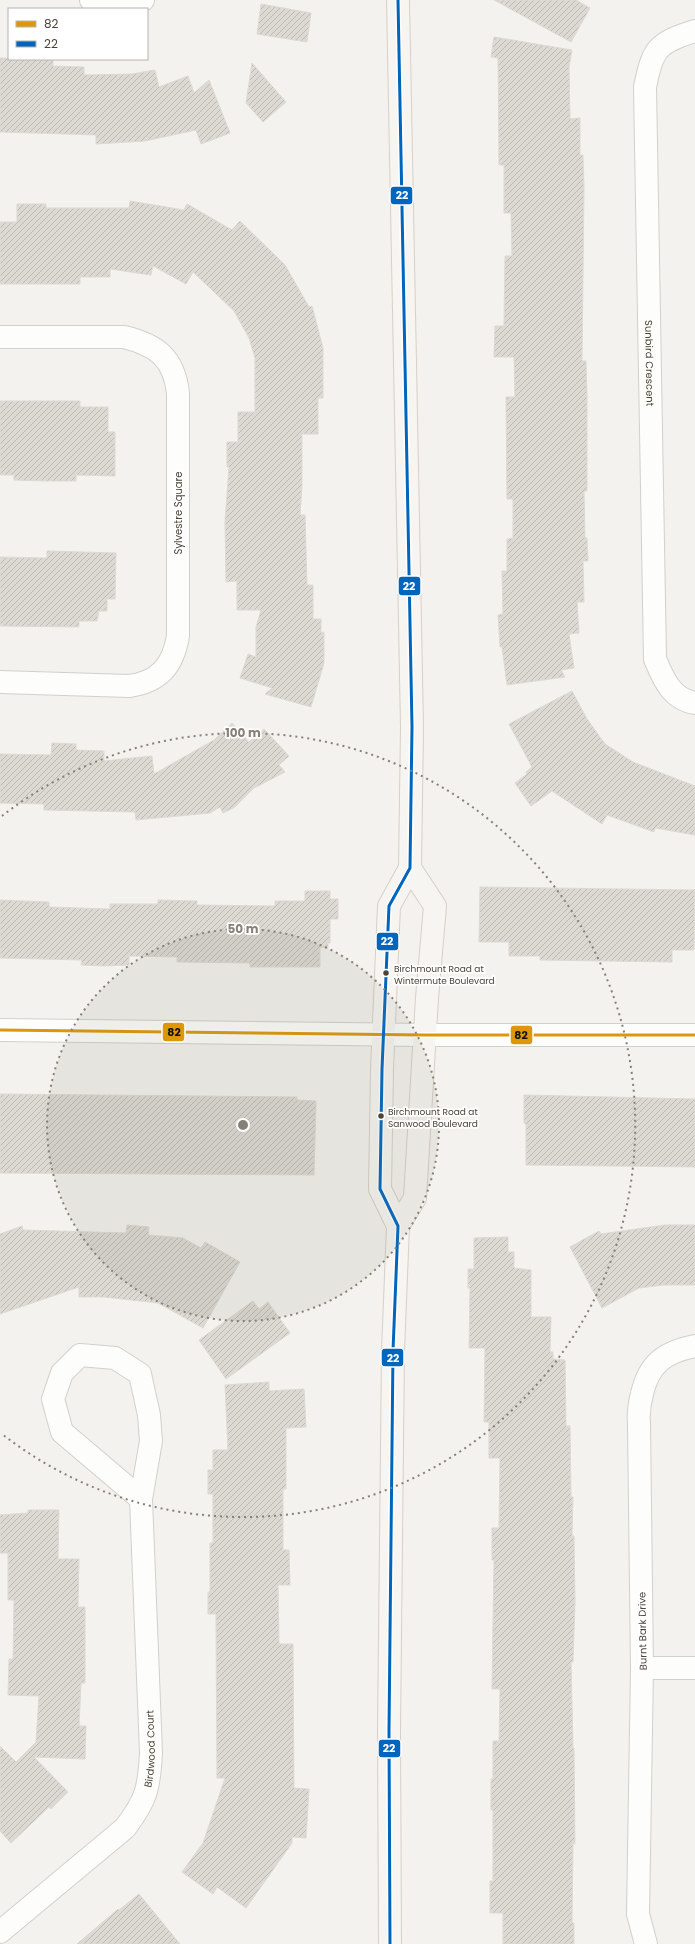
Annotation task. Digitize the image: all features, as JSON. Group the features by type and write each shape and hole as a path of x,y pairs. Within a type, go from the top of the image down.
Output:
{"main road":[{"path":"390,1944 389,1731 393,1351 398,1226 380,1189 383,1034 386,997 389,906 410,868 412,727 398,0"},
{"path":"398,1226 415,1198 435,906 410,868"}],"street":[{"path":"91,0 102,5 117,7 128,6 142,0"},
{"name":"Sunbird Crescent","path":"695,31 670,39 659,49 650,61 645,87 654,659 665,683 676,695 689,702 695,703"},
{"name":"Sylvestre Square","path":"0,337 124,337 143,342 159,352 167,361 175,376 178,393 178,636 176,651 171,661 162,672 153,679 140,685 129,686 0,682"},
{"path":"0,1030 425,1035 695,1035"},
{"name":"Burnt Bark Drive","path":"646,1944 638,1914 642,1668 638,1412 646,1378 658,1362 678,1350 695,1346"},
{"name":"Birdwood Court","path":"0,1932 125,1828 141,1807 150,1781 151,1753 141,1500 151,1441 148,1415 140,1374 115,1358 80,1355 62,1373 53,1399 62,1432 141,1500"},
{"path":"642,1668 695,1668"}],"building":[{"path":"494,0 576,0 590,8 571,42"},
{"path":"261,4 311,13 307,42 257,34"},
{"path":"494,37 572,50 569,67 570,119 580,118 580,155 583,155 584,188 582,361 586,361 587,491 584,491 585,538 587,538 588,561 583,561 584,602 577,602 579,633 569,634 574,668 561,670 565,677 507,685 502,647 500,647 498,615 503,614 502,571 507,571 507,539 513,538 513,499 507,499 506,397 515,397 514,357 494,357 495,326 504,326 505,256 512,256 511,213 504,213 504,165 499,165 498,58 491,57"},
{"path":"0,58 8,58 8,60 53,60 53,66 84,67 84,75 132,74 155,70 159,87 188,76 194,93 209,80 230,133 201,144 196,130 145,141 96,144 96,135 0,132"},
{"path":"252,63 286,102 263,122 246,103"},
{"path":"130,201 184,210 187,204 232,230 240,221 285,265 309,307 312,306 323,348 323,398 318,398 318,434 302,434 302,486 300,515 305,515 307,585 313,585 313,619 321,619 321,633 324,632 324,663 311,707 265,694 272,688 240,678 248,654 256,657 256,627 261,610 237,610 237,581 226,582 225,521 229,467 227,467 227,442 238,442 238,412 255,412 255,358 249,338 234,311 193,272 186,284 153,266 151,275 110,269 110,277 80,277 80,284 0,284 0,222 17,222 17,204 46,204 46,208 129,208"},
{"path":"0,401 80,401 80,407 108,407 108,432 115,432 115,476 76,475 76,481 47,481 14,480 14,475 0,475"},
{"path":"47,551 116,553 115,599 107,599 107,611 99,611 97,621 79,621 79,627 0,626 0,557 47,558"},
{"path":"572,691 587,719 605,744 633,762 695,786 695,835 655,828 654,832 607,815 602,824 552,791 531,806 515,783 527,774 526,772 532,767 509,724"},
{"path":"232,723 249,742 264,729 289,756 279,765 285,772 254,788 235,807 223,813 220,807 210,813 136,820 135,812 44,810 44,804 0,803 0,754 51,755 52,743 76,744 76,750 104,751 104,761 152,756 154,774 214,740"},
{"path":"480,887 695,890 694,950 672,950 672,962 540,960 540,956 509,956 509,942 479,942"},
{"path":"305,891 330,891 330,899 338,899 338,919 330,919 330,943 328,943 328,948 320,947 320,967 250,967 250,963 177,962 177,957 129,956 129,965 104,966 81,965 82,960 0,958 0,900 49,902 49,907 110,909 110,904 158,904 158,900 197,901 197,905 275,906 275,901 305,901"},
{"path":"0,1094 297,1097 297,1100 316,1101 314,1175 0,1173"},
{"path":"524,1095 695,1099 695,1167 526,1165"},
{"path":"127,1225 149,1227 148,1235 183,1238 201,1248 205,1242 240,1262 203,1328 158,1303 104,1297 79,1297 79,1287 0,1314 0,1234 22,1226 23,1230 126,1233"},
{"path":"665,1225 695,1225 695,1285 664,1285 639,1288 602,1308 570,1247 599,1231 601,1234"},
{"path":"508,1237 508,1252 514,1252 514,1268 531,1270 531,1317 551,1317 550,1352 553,1352 553,1359 565,1360 566,1426 570,1426 571,1497 573,1497 572,1536 574,1536 575,1602 573,1662 571,1662 574,1748 575,1844 573,1843 572,1923 574,1923 574,1944 503,1944 503,1913 490,1913 490,1881 493,1881 493,1810 491,1810 491,1779 493,1779 493,1741 499,1741 500,1689 492,1689 494,1560 492,1560 492,1528 499,1528 500,1458 489,1458 489,1422 484,1422 485,1348 469,1348 470,1288 468,1288 468,1269 474,1269 474,1238"},
{"path":"253,1301 259,1309 268,1302 290,1333 226,1379 199,1340"},
{"path":"269,1382 269,1391 304,1389 306,1427 286,1428 286,1489 283,1489 283,1550 289,1550 290,1585 278,1585 279,1644 293,1644 294,1788 309,1789 306,1838 292,1837 292,1843 246,1908 217,1887 213,1894 182,1872 203,1843 225,1778 217,1778 216,1614 208,1614 208,1592 210,1592 210,1543 213,1543 213,1494 208,1494 208,1470 213,1470 213,1450 228,1450 225,1385"},
{"path":"28,1510 59,1510 58,1559 79,1559 78,1607 85,1607 85,1683 81,1683 79,1726 86,1726 85,1759 34,1757 68,1792 51,1809 49,1807 11,1843 0,1831 0,1746 16,1762 36,1742 39,1696 8,1695 9,1659 13,1659 14,1600 8,1600 8,1553 0,1553 0,1515 28,1513"},
{"path":"139,1894 180,1944 77,1944 118,1909 119,1910"}],"transit line":[{"name":"22","path":"390,1944 389,1731 393,1351 398,1226 380,1189 382,1069 389,906 410,868 412,727 398,0"},
{"name":"82","path":"0,1030 425,1035 695,1035"}],"place":[{"name":"Birchmount Road at Wintermute Boulevard","path":"386,973"},
{"name":"Birchmount Road at Sanwood Boulevard","path":"381,1116"}]}
